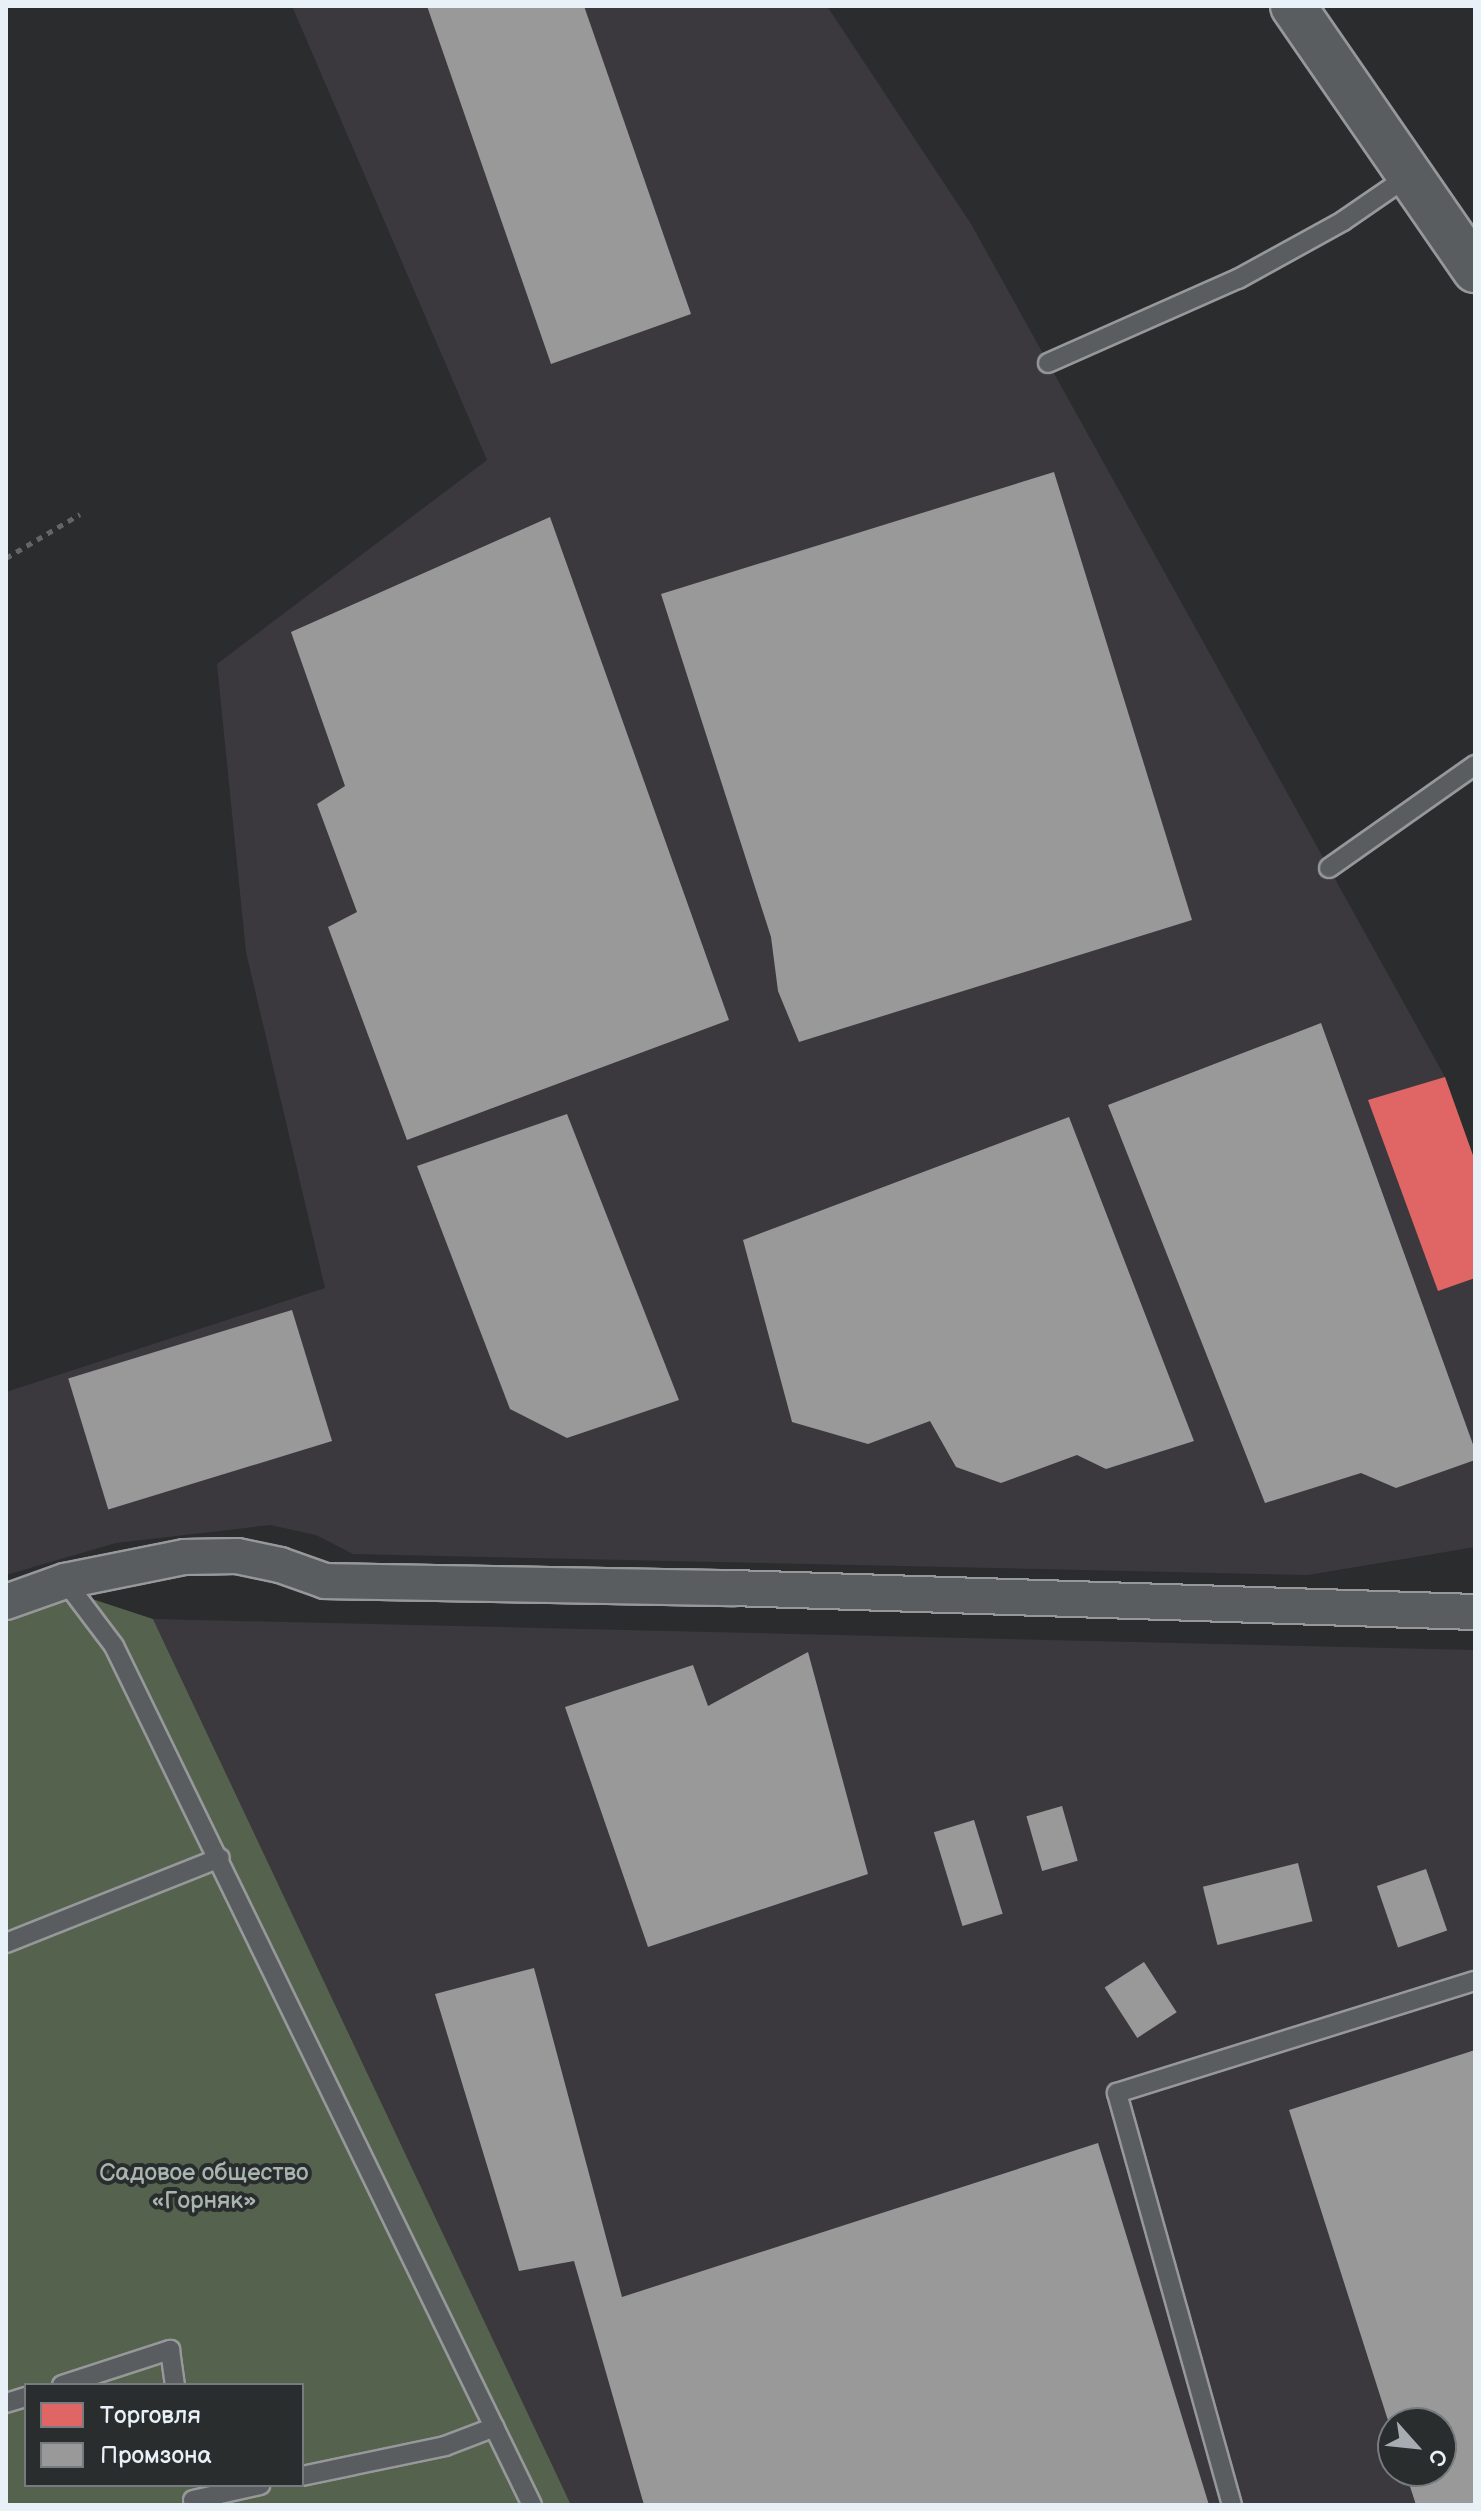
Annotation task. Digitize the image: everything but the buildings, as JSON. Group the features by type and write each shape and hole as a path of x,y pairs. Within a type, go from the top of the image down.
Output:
{"street":[{"path":"1293,6 1475,270"},
{"path":"6,1602 65,1581 184,1557 237,1556 280,1565 325,1581 732,1588 1475,1612"}],"lane":[{"path":"1048,363 1238,279 1343,221 1410,175"},
{"path":"1329,868 1475,765"},
{"path":"65,1581 114,1646 220,1858 532,2505"},
{"path":"6,1943 220,1858"},
{"path":"1232,2505 1117,2093 1475,1981"},
{"path":"68,2383 170,2350 175,2383"},
{"path":"304,2476 445,2446 495,2427"},
{"path":"192,2497 249,2487"}],"path":[{"path":"6,558 80,514"}],"shaded area":[{"path":"292,6 827,6 971,224 1445,1077 1475,1161 1475,1547 1308,1575 353,1554 316,1535 270,1525 116,1543 6,1575 6,1392 325,1288 246,952 217,664 487,460"},
{"path":"153,1619 1475,1650 1475,2505 571,2505"}],"green space":[{"name":"Садовое общество «Горняк»","path":"74,1593 153,1619 571,2505 6,2505 6,1608"}]}
